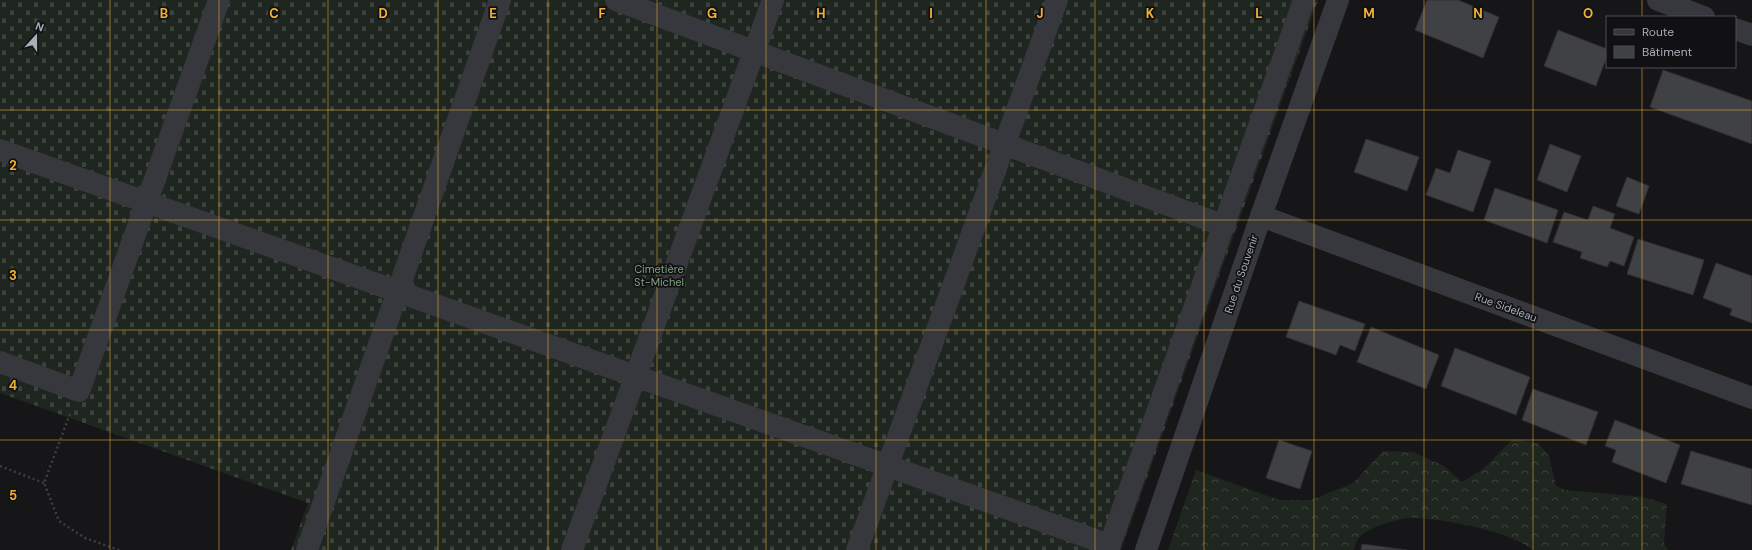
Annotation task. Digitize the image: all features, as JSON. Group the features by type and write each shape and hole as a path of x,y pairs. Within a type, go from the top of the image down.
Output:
{"street":[{"path":"0,362 78,390 219,0"},
{"path":"307,550 500,0"},
{"path":"616,0 1225,226"},
{"path":"572,550 773,0"},
{"path":"857,550 1057,0"},
{"path":"0,150 887,466 1109,548 1225,226 1304,0"},
{"name":"Rue du Souvenir","path":"1146,550 1261,216 1338,0"},
{"path":"1658,0 1686,3 1703,16"},
{"path":"1736,28 1752,35"},
{"name":"Rue Sideleau","path":"1261,216 1752,398"}],"path":[{"path":"78,390 44,483 59,520 85,538 119,550"},
{"path":"0,466 44,483"}],"green space":[{"name":"Cimetière St-Michel","path":"0,0 1318,0 1121,550 291,550 308,503 0,393"},
{"path":"1513,439 1538,443 1549,456 1556,486 1565,490 1643,497 1667,504 1664,544 1668,550 1533,550 1509,537 1476,527 1427,519 1408,518 1392,521 1368,531 1358,539 1353,550 1168,550 1196,470 1279,500 1311,500 1353,483 1383,451 1413,452 1444,466 1462,482 1483,469"}],"building":[{"path":"1427,0 1458,0 1499,17 1483,58 1415,30"},
{"path":"1558,30 1606,49 1606,59 1596,86 1544,66"},
{"path":"1663,70 1752,101 1752,144 1650,107"},
{"path":"1366,139 1419,157 1407,191 1354,172"},
{"path":"1550,144 1581,156 1567,192 1537,180"},
{"path":"1458,150 1491,161 1473,212 1426,195 1436,168 1450,173"},
{"path":"1627,177 1649,186 1639,214 1616,206"},
{"path":"1495,188 1558,210 1547,243 1484,220"},
{"path":"1593,206 1615,214 1610,228 1634,237 1624,266 1610,261 1607,267 1580,258 1582,252 1553,242 1564,212 1588,220"},
{"path":"1638,239 1704,260 1693,295 1627,274"},
{"path":"1716,263 1752,276 1752,323 1730,315 1732,309 1703,298"},
{"path":"1299,301 1365,324 1355,351 1340,345 1336,355 1286,337"},
{"path":"1371,327 1439,355 1426,389 1357,362"},
{"path":"1455,348 1530,377 1516,415 1441,386"},
{"path":"1533,389 1598,412 1586,445 1522,420"},
{"path":"1615,420 1680,445 1666,483 1612,462 1616,450 1605,446"},
{"path":"1279,440 1312,451 1300,489 1266,478"},
{"path":"1691,451 1752,469 1752,505 1681,484"},
{"path":"1362,544 1407,550 1361,550"}]}
